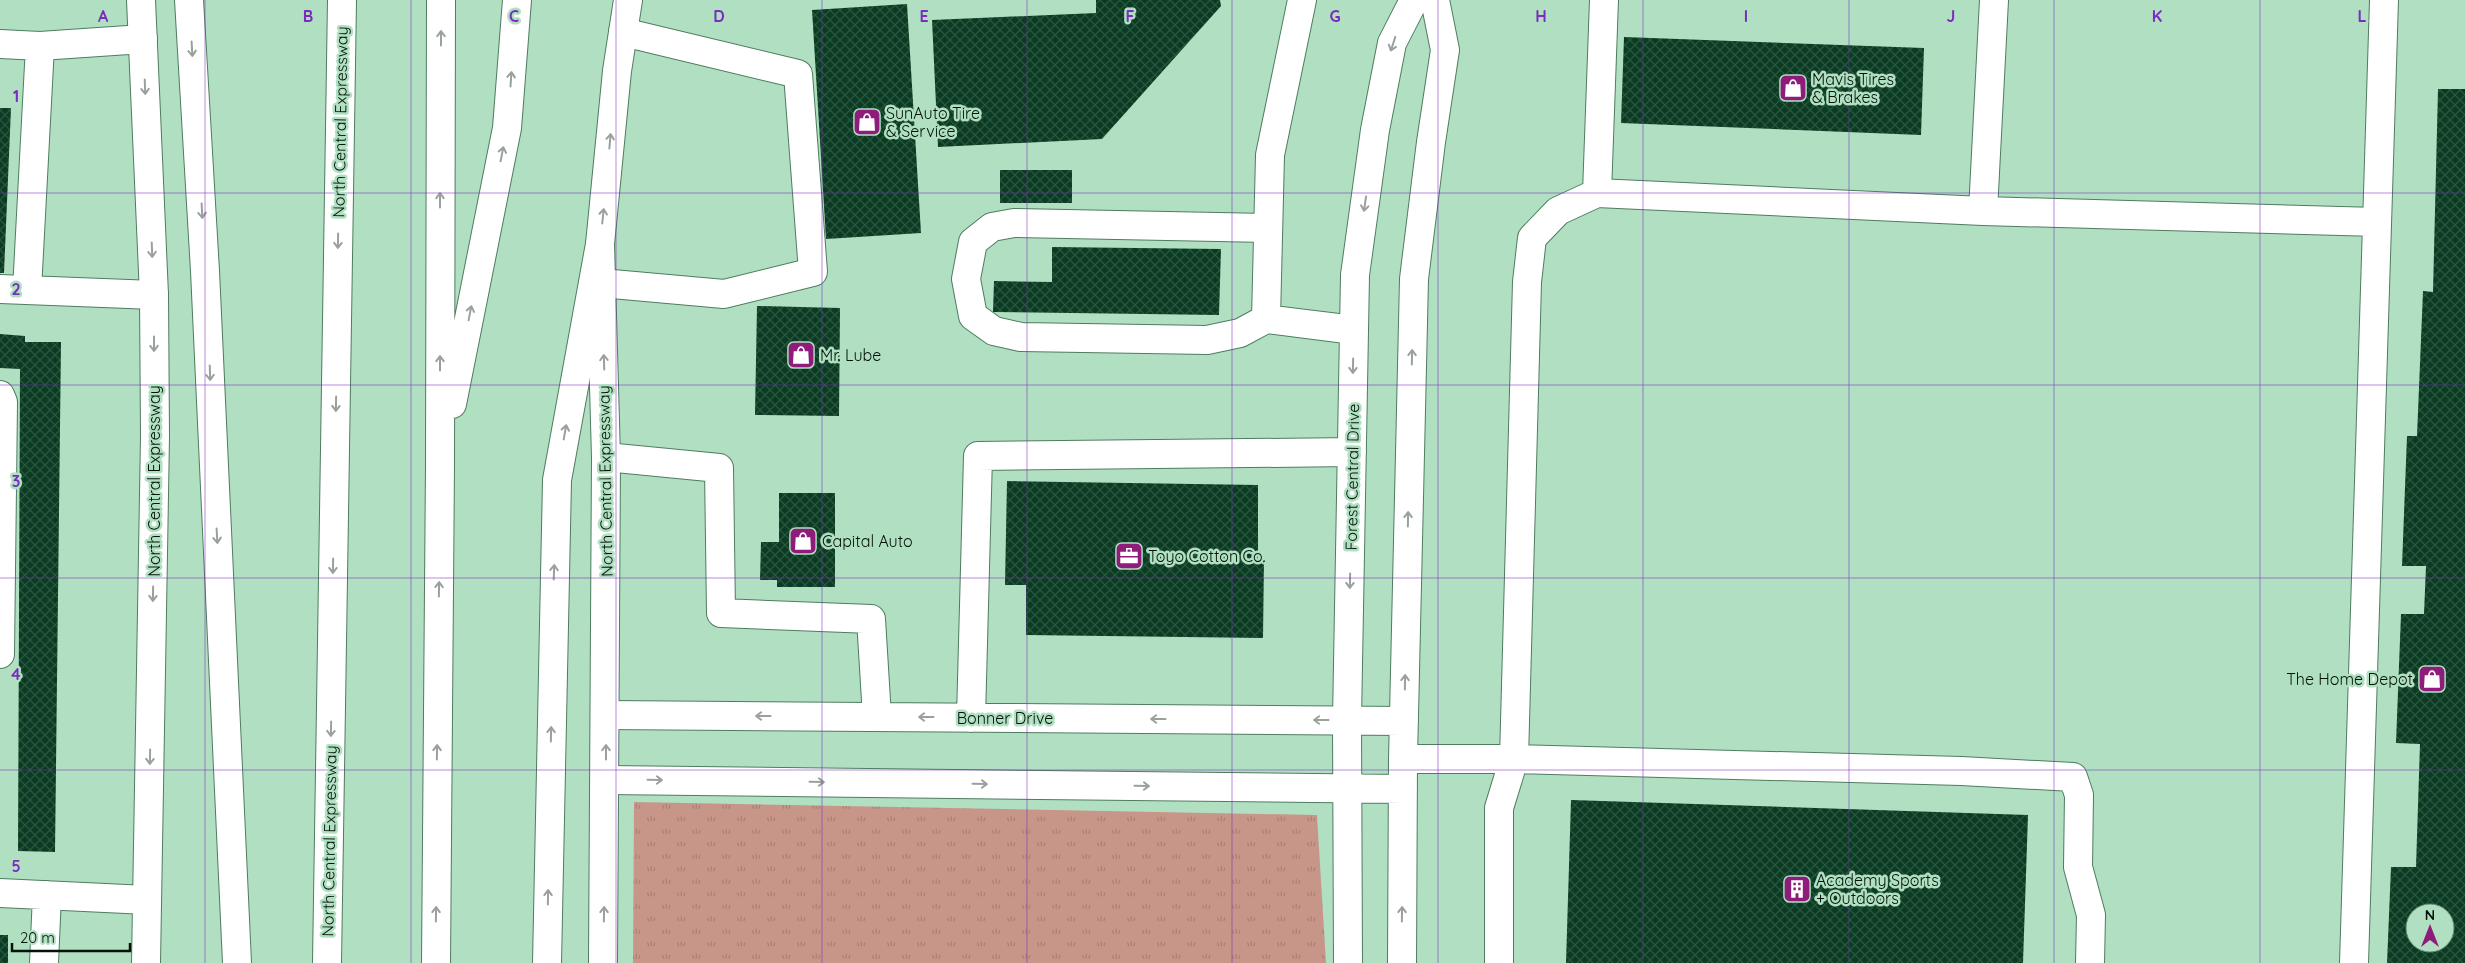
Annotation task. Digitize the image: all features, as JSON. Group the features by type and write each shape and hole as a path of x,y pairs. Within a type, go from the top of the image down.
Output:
{"main road":[{"name":"North Central Expressway","path":"141,0 154,296 155,436 146,963"},
{"path":"189,0 206,281 237,963"},
{"name":"North Central Expressway","path":"327,963 342,0"},
{"path":"436,963 440,464 440,0"},
{"path":"440,464 507,128 517,0"},
{"name":"North Central Expressway","path":"603,963 606,780 606,457 600,244 617,71 628,0"},
{"path":"1266,320 1270,155 1302,0"},
{"name":"Forest Central Drive","path":"1348,963 1347,720 1355,275 1375,130 1392,43 1414,0"},
{"path":"1402,963 1403,759 1414,279 1430,142 1445,50 1435,0"},
{"path":"1597,193 1604,0"},
{"path":"1983,211 1994,0"},
{"path":"2354,963 2384,0"},
{"path":"601,283 724,294 812,272 798,74 623,32"},
{"path":"0,44 40,46 143,39"},
{"path":"27,290 40,46"},
{"path":"1499,963 1499,808 1514,759 1527,282 1532,238 1558,210 1597,193 1983,211 2377,222"},
{"path":"1268,228 1007,225 992,227 973,242 966,279 973,316 994,331 1022,337 1207,340 1240,333 1266,320 1354,330"},
{"path":"547,963 556,480 600,244"},
{"path":"0,289 154,296"},
{"path":"0,395 2,402 0,654"},
{"path":"971,718 978,456 1352,452"},
{"path":"606,457 719,468 721,613 871,619 877,717"},
{"name":"Bonner Drive","path":"606,715 1404,722"},
{"path":"1403,759 1514,759 1942,770 2073,777 2079,795 2078,867 2091,915 2090,963"},
{"path":"606,780 1403,789"},
{"path":"0,893 148,900"},
{"path":"44,963 47,894"}],"green space":[{"path":"634,802 1317,815 1326,963 633,963"}],"building":[{"path":"1096,0 1220,0 1221,6 1102,139 938,147 932,20 1096,13"},
{"name":"SunAuto Tire & Service","path":"907,4 921,233 826,239 812,10"},
{"path":"1624,37 1924,48 1921,135 1621,123"},
{"name":"The Home Depot","path":"2438,89 2465,89 2465,963 2387,963 2391,867 2416,867 2420,744 2396,743 2401,614 2424,614 2426,566 2402,566 2407,436 2417,436 2423,291 2433,292"},
{"path":"0,108 11,108 4,273 0,273"},
{"path":"1000,170 1072,170 1072,203 1000,203"},
{"path":"1052,247 1221,249 1219,315 993,312 994,281 1052,282"},
{"path":"757,306 840,308 839,416 755,415"},
{"path":"0,334 25,336 25,342 61,342 55,852 18,851 20,369 0,368"},
{"path":"1007,481 1258,485 1258,559 1264,559 1263,638 1026,635 1026,585 1005,585"},
{"path":"779,493 835,493 835,587 777,587 777,580 760,580 761,542 779,542"},
{"name":"Academy Sports + Outdoors","path":"1571,800 2028,815 2023,963 1566,963"},
{"path":"0,935 8,935 8,963 0,963"}],"place":[{"name":"Mavis Tires & Brakes","path":"1793,88"},
{"name":"SunAuto Tire & Service","path":"867,122"},
{"name":"Mr. Lube","path":"801,355"},
{"name":"Capital Auto","path":"803,541"},
{"name":"Toyo Cotton Co.","path":"1129,556"},
{"name":"The Home Depot","path":"2432,679"},
{"name":"Academy Sports + Outdoors","path":"1797,889"}]}
